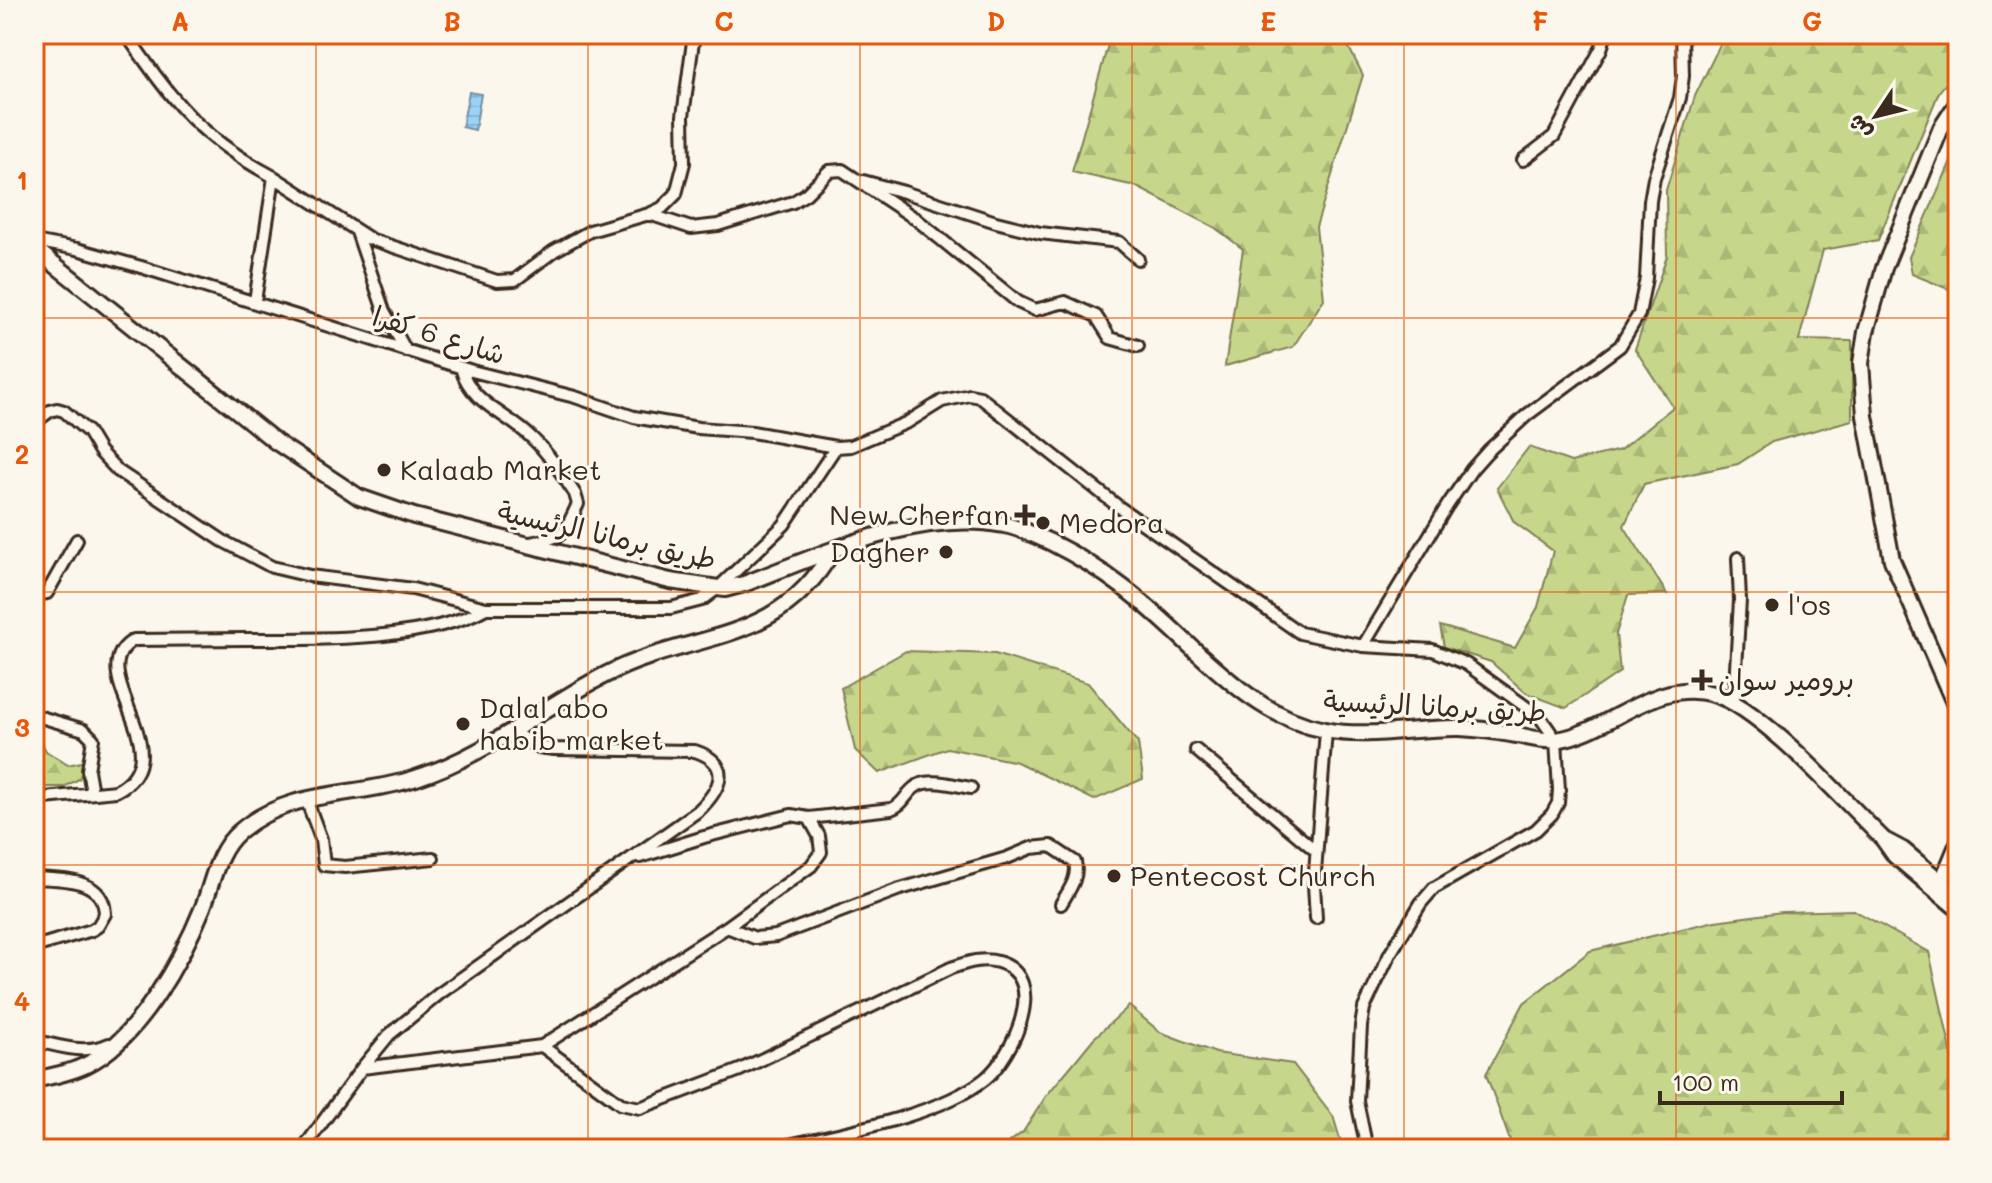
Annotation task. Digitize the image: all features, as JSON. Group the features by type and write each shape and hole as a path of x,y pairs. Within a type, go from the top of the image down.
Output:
{"main road":[{"path":"1958,102 1941,128 1884,268 1861,363 1865,416 1892,560 1958,712"},
{"name":"طريق برمانا الرئيسية","path":"34,248 265,434 337,484 387,508 670,581 718,588 744,584 833,550 884,535 952,522 1006,525 1031,533 1077,556 1121,583 1250,698 1288,719 1326,731 1370,733 1463,728 1556,740 1579,733 1662,695 1688,691 1713,693 1734,702 1785,744 1883,839 1903,850 1939,888 1957,899"},
{"path":"34,1080 87,1065 122,1039 151,1003 181,952 199,918 225,847 242,829 266,813 306,799 415,778 472,755 577,690 619,668 709,641 763,620 801,593 833,550"},
{"path":"1939,888 1958,843"}],"street":[{"path":"126,34 174,100 200,129 234,155 274,177 357,232 399,250 506,282 515,280 554,251 590,231 649,214 662,208 676,194 684,163 683,116 694,34"},
{"path":"1523,160 1554,136 1606,34"},
{"path":"1363,646 1472,469 1527,415 1620,346 1639,314 1646,278 1654,178 1680,98 1682,34"},
{"path":"649,214 682,226 701,228 793,202 806,194 829,171 842,170 916,219 1018,302 1035,310 1065,302 1096,316 1110,338 1138,346"},
{"path":"255,301 274,177"},
{"path":"857,181 875,183 1040,233 1119,242 1138,259"},
{"path":"357,232 384,311 406,351"},
{"name":"شارع 6 كفرا","path":"34,241 77,249 255,301 461,368 575,397 634,417 698,428 752,432 836,447"},
{"path":"461,368 473,393 532,438 575,494 578,504 563,534 552,540 528,544"},
{"path":"34,423 50,411 64,411 88,432 100,452 126,477 223,541 272,567 310,576 413,589 486,608 671,608 702,600 784,525 836,447 867,440 908,422 942,401 970,395 980,397 1119,507 1300,633 1363,646 1433,650 1466,664 1540,717 1556,740 1559,790 1558,803 1552,814 1536,830 1434,888 1406,925 1369,996 1361,1026 1357,1083 1357,1101 1367,1149"},
{"path":"34,588 41,594 47,593 77,540"},
{"path":"1734,702 1740,600 1738,558"},
{"path":"34,799 105,793 125,786 138,768 140,741 116,667 121,651 134,640 329,639 454,623 486,608"},
{"path":"34,715 90,734 93,739 88,770 92,793"},
{"path":"1316,918 1314,885 1326,731"},
{"path":"303,1149 389,1035 439,994 627,862 710,799 717,787 720,773 712,760 695,751 584,751 537,747 513,732"},
{"path":"1196,750 1316,851"},
{"path":"627,862 778,817 802,815 809,818 891,809 899,806 913,788 925,782 971,788"},
{"path":"306,799 321,839 324,865 345,867 433,858"},
{"path":"362,1068 542,1046 727,927 817,860 821,852 819,836 809,818"},
{"path":"727,927 755,938 776,936 897,890 1039,846 1051,846 1075,862 1074,882 1061,904"},
{"path":"34,878 85,885 101,896 105,909 102,921 92,930 34,947"},
{"path":"542,1046 621,1104 640,1108 655,1105 740,1070 951,968 974,961 999,962 1011,968 1018,977 1024,1000 1020,1023 998,1066 984,1080 921,1111 772,1149"},
{"path":"34,1040 100,1049 122,1039"}],"green space":[{"path":"1111,34 1342,34 1363,75 1316,227 1324,299 1293,347 1225,366 1243,249 1214,227 1135,186 1072,172"},
{"path":"1725,34 1958,34 1958,68 1939,92 1878,240 1823,250 1799,340 1852,341 1852,420 1772,442 1738,464 1644,484 1624,526 1667,594 1628,595 1616,634 1620,672 1566,708 1526,693 1491,662 1444,647 1440,626 1515,648 1538,607 1553,551 1514,522 1497,488 1529,447 1571,462 1620,450 1673,407 1635,349 1667,256 1666,190 1695,96"},
{"path":"1958,145 1958,285 1951,290 1912,274 1909,257"},
{"path":"906,651 995,654 1088,683 1138,743 1143,779 1094,800 1017,762 947,748 879,773 855,750 841,688"},
{"path":"34,726 46,751 68,765 86,761 79,779 64,787 34,787"},
{"path":"1854,910 1929,952 1954,1064 1958,1070 1958,1149 1513,1149 1486,1074 1524,1003 1590,951 1715,921 1782,912"},
{"path":"1129,1006 1160,1032 1216,1053 1293,1064 1333,1116 1343,1149 1000,1149 1023,1132 1046,1096 1093,1039"}],"water":[{"path":"469,92 481,94 475,130 462,127"}],"place":[{"name":"Kalaab Market","path":"384,470"},
{"name":"New Cherfan","path":"1025,515"},
{"name":"Medora","path":"1043,523"},
{"name":"Dagher","path":"946,552"},
{"name":"l'os","path":"1772,605"},
{"name":"برومير سوان","path":"1702,680"},
{"name":"Dalal abo habib market","path":"463,724"},
{"name":"Pentecost Church","path":"1114,876"}]}
